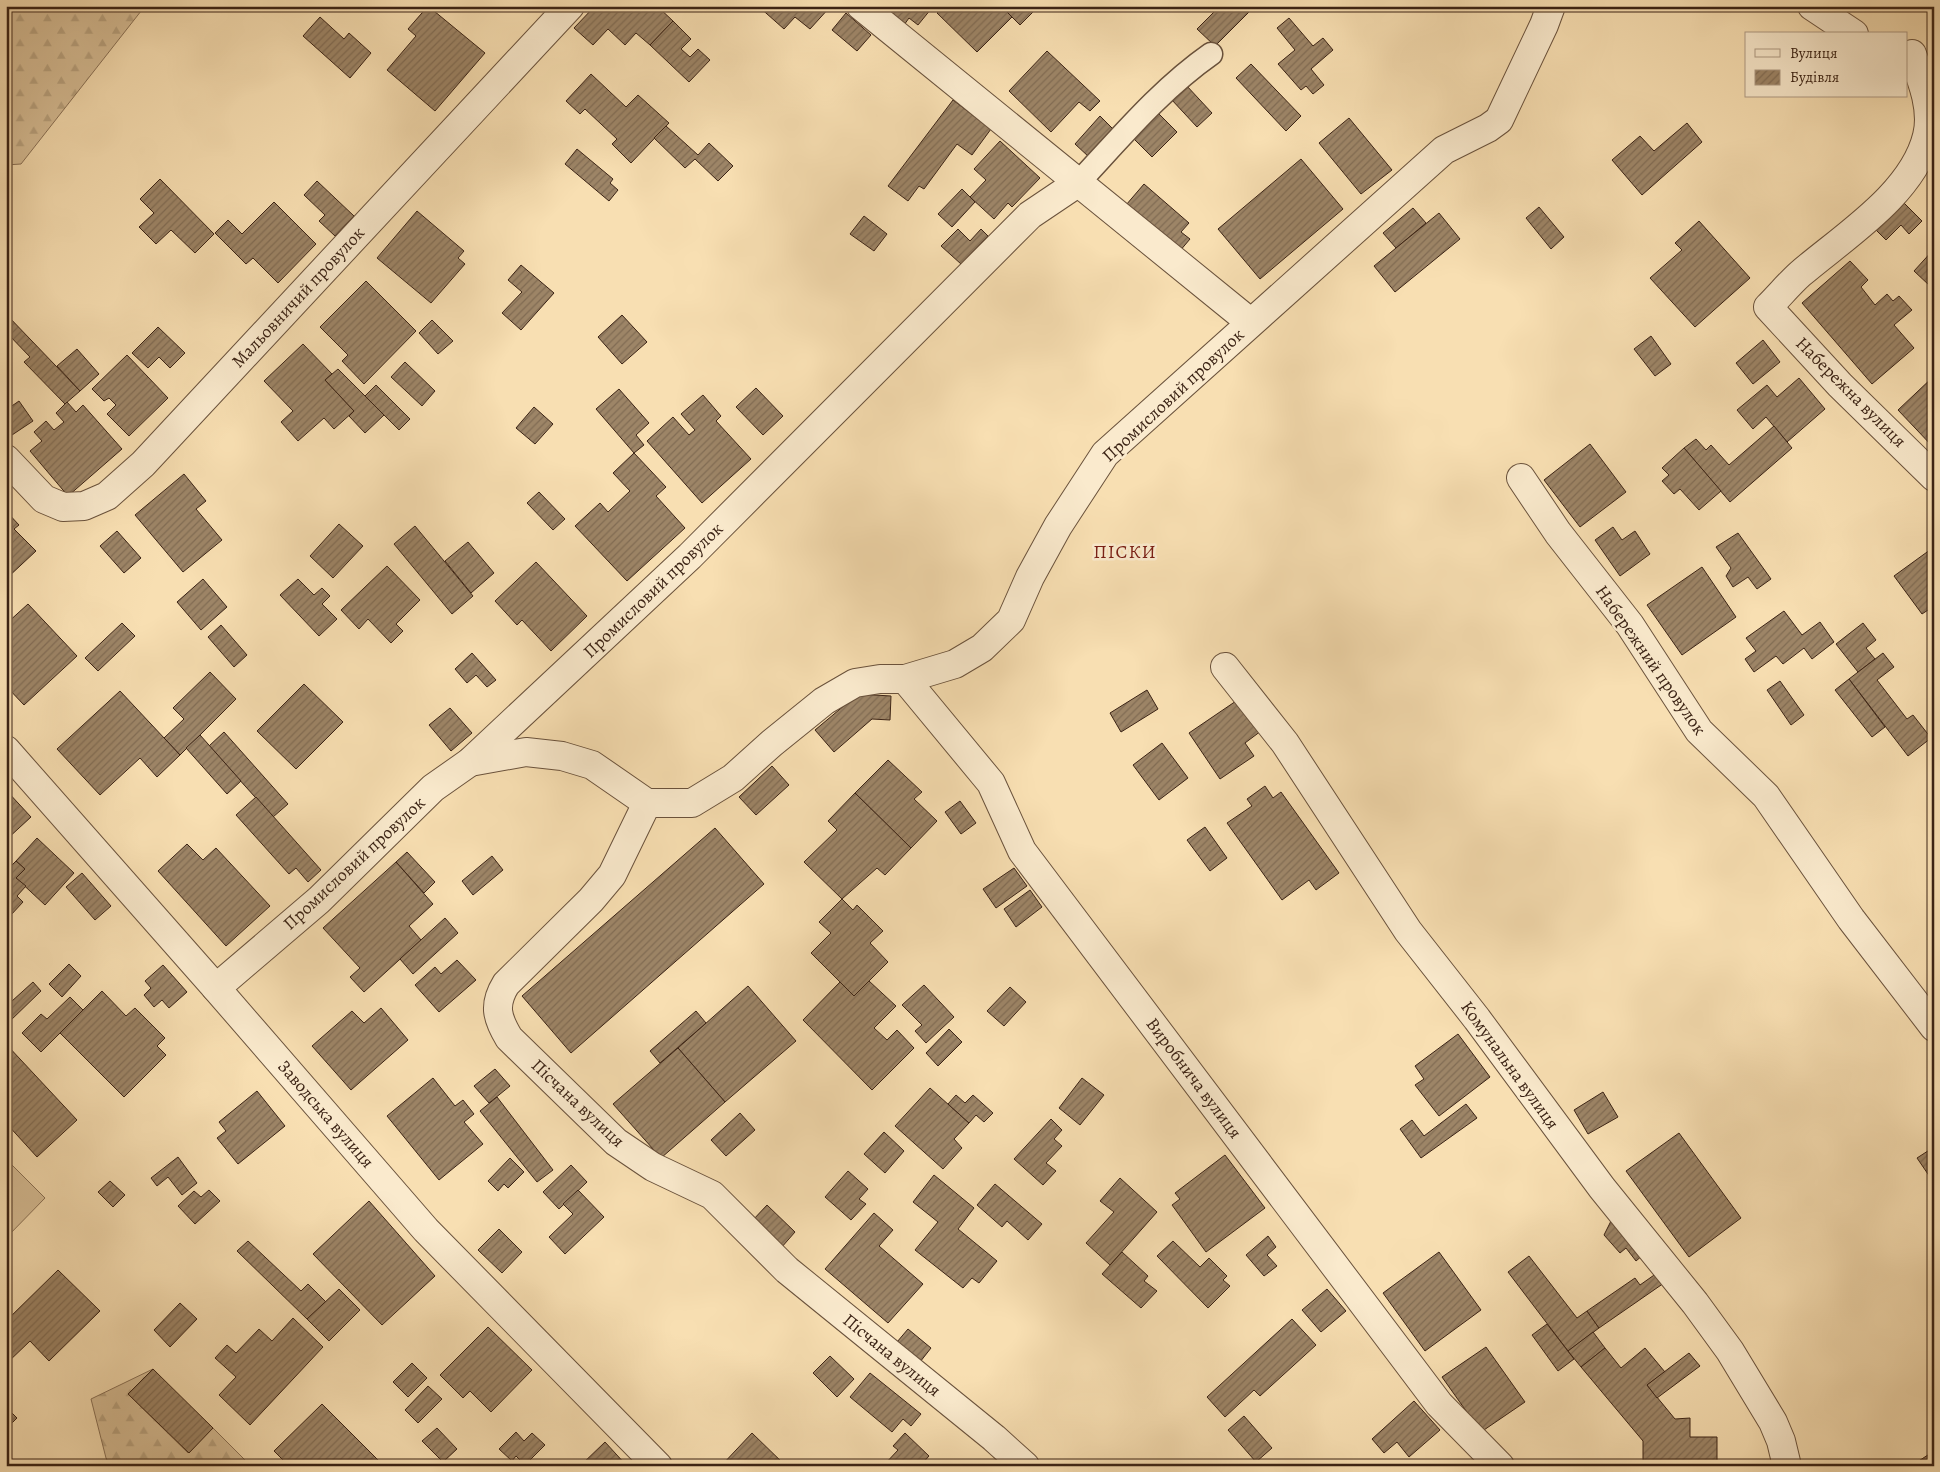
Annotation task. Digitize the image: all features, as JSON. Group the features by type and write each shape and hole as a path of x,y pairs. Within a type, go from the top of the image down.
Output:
{"street":[{"name":"Мальовничий провулок","path":"6,459 44,499 63,507 84,506 107,496 150,456 570,6"},
{"path":"862,6 1250,322"},
{"name":"Промисловий провулок","path":"647,803 692,803 733,778 772,743 824,701 855,683 880,679 905,679 955,664 982,648 1011,620 1030,577 1058,526 1105,454 1444,150 1488,128 1499,120 1544,25 1551,6"},
{"path":"1812,6 1851,32"},
{"name":"Набережна вулиця","path":"1917,55 1928,111 1928,134 1920,158 1905,180 1876,211 1840,243 1800,274 1768,307 1840,385 1934,477"},
{"name":"Промисловий провулок","path":"216,988 319,900 433,788 470,762 690,556 1030,215 1079,182"},
{"name":"Набережний провулок","path":"1521,478 1558,533 1630,625 1699,731 1766,796 1851,920 1934,1027"},
{"name":"Комунальна вулиця","path":"1225,667 1285,743 1408,931 1477,1019 1602,1188 1730,1351 1773,1422 1781,1441 1787,1466"},
{"name":"Виробнича вулиця","path":"905,679 991,783 1022,850 1439,1404 1500,1466"},
{"name":"Заводська вулиця","path":"6,750 426,1230 658,1466"},
{"path":"470,762 526,752 562,756 592,765 647,803"},
{"name":"Пісчана вулиця","path":"647,803 612,875 591,900 506,984 498,996 499,1023 509,1038 616,1142 653,1166 712,1195 787,1270 994,1438 1025,1466"}],"lane":[{"path":"1079,182 1159,98 1192,67 1211,54"}],"green space":[{"path":"6,6 145,6 21,164 6,165"},
{"path":"6,1159 45,1198 6,1238"},
{"path":"153,1369 128,1394 188,1453 213,1428 251,1466 110,1466 106,1458 91,1399"}],"building":[{"path":"428,6 485,53 435,111 387,70 416,36 408,29"},
{"path":"595,6 657,6 673,21 650,45 636,33 625,45 608,29 593,45 574,28"},
{"path":"758,6 830,7 810,29 795,17 784,29"},
{"path":"881,6 928,6 931,9 918,25 909,18 904,25"},
{"path":"944,6 1001,6 1012,17 977,52 937,13"},
{"path":"1001,6 1027,6 1033,12 1020,25"},
{"path":"1093,6 1105,6 1098,12"},
{"path":"1220,6 1255,6 1215,46 1197,29"},
{"path":"846,13 871,35 857,51 832,30"},
{"path":"320,17 344,39 349,33 371,53 350,78 303,36"},
{"path":"1289,18 1313,46 1323,38 1333,50 1311,69 1324,85 1313,94 1306,86 1301,90 1278,64 1295,50 1277,28"},
{"path":"673,21 691,39 681,49 690,57 698,49 710,60 689,82 650,45"},
{"path":"1047,51 1100,101 1090,111 1079,102 1051,132 1009,91"},
{"path":"1251,64 1301,116 1286,131 1236,78"},
{"path":"591,74 626,107 638,95 669,123 631,163 612,144 617,139 585,109 580,114 566,101"},
{"path":"1186,85 1212,113 1197,127 1171,99"},
{"path":"953,100 991,129 972,155 957,144 924,189 919,186 908,201 888,186"},
{"path":"1158,113 1177,132 1152,157 1133,138"},
{"path":"1100,116 1114,130 1089,157 1075,144"},
{"path":"1349,118 1392,170 1361,194 1319,143"},
{"path":"1687,123 1702,142 1642,195 1612,160 1640,136 1654,151"},
{"path":"666,126 698,155 709,143 733,166 718,181 695,159 685,168 654,138"},
{"path":"1000,141 1040,178 1012,207 1008,203 994,219 970,197 986,180 974,169"},
{"path":"577,149 613,179 610,183 618,190 609,201 565,164"},
{"path":"1301,159 1343,209 1260,279 1218,229"},
{"path":"160,179 214,234 195,253 171,230 156,244 139,227 154,213 140,199"},
{"path":"317,181 354,216 335,236 319,221 325,215 304,195"},
{"path":"1144,184 1189,223 1181,232 1190,239 1179,252 1126,205"},
{"path":"962,189 975,202 952,227 938,214"},
{"path":"1902,201 1922,221 1909,234 1901,225 1886,240 1874,228"},
{"path":"274,202 316,244 278,283 253,258 246,264 215,233 228,220 242,234"},
{"path":"1539,207 1564,237 1551,249 1526,218"},
{"path":"1413,208 1426,223 1396,248 1383,233"},
{"path":"417,211 464,251 458,258 465,264 431,303 377,258"},
{"path":"1439,213 1460,239 1395,292 1374,266"},
{"path":"864,216 887,234 874,251 850,234"},
{"path":"1699,221 1750,278 1695,327 1650,278 1682,250 1675,243"},
{"path":"958,229 970,241 981,229 988,236 961,264 941,246"},
{"path":"1934,249 1934,281 1930,286 1914,271"},
{"path":"1850,261 1868,280 1861,287 1875,305 1887,294 1893,301 1899,296 1912,310 1894,325 1914,348 1872,384 1802,303"},
{"path":"521,265 554,293 521,330 502,313 522,292 508,280"},
{"path":"366,281 416,331 364,384 342,361 348,355 320,327"},
{"path":"6,314 80,391 65,404 24,362 30,357 6,332"},
{"path":"622,315 647,342 622,364 598,337"},
{"path":"432,320 453,341 438,354 419,333"},
{"path":"158,327 185,353 170,368 159,357 148,368 132,353"},
{"path":"1651,336 1671,364 1655,376 1634,349"},
{"path":"1763,340 1780,362 1753,384 1736,363"},
{"path":"303,344 332,374 325,380 354,411 334,429 324,418 298,441 281,422 293,411 264,381"},
{"path":"77,349 99,374 80,391 57,366"},
{"path":"127,355 168,398 129,436 107,414 116,405 109,398 104,401 92,389"},
{"path":"405,362 435,391 422,406 391,377"},
{"path":"338,369 384,415 365,433 349,416 354,411 325,380"},
{"path":"1934,376 1934,448 1898,410"},
{"path":"1799,378 1825,409 1787,442 1766,417 1753,429 1737,410 1767,385 1777,397"},
{"path":"376,385 410,419 399,430 365,396"},
{"path":"756,388 783,416 763,435 736,407"},
{"path":"619,389 649,423 636,435 644,445 634,453 596,409"},
{"path":"703,395 721,416 716,421 751,459 702,503 647,441 673,417 689,435 695,430 681,414"},
{"path":"19,401 33,421 6,439 6,410"},
{"path":"67,402 76,412 83,405 122,449 68,496 30,451 42,441 34,432 46,421 54,430 64,422 56,413"},
{"path":"534,407 553,424 535,444 516,428"},
{"path":"1774,426 1792,448 1730,502 1684,448 1696,439 1706,450 1711,445 1729,465"},
{"path":"1590,444 1626,492 1580,527 1544,480"},
{"path":"1684,448 1721,491 1699,510 1680,489 1674,494 1662,481 1669,475 1662,468"},
{"path":"634,453 666,487 656,496 685,528 627,581 575,526 600,503 608,512 630,491 613,473"},
{"path":"184,474 206,501 196,509 222,540 183,572 135,515"},
{"path":"539,492 565,519 553,530 527,503"},
{"path":"6,511 19,525 14,529 36,551 6,579"},
{"path":"339,524 363,546 333,578 310,556"},
{"path":"415,526 473,596 452,614 394,544"},
{"path":"1613,527 1622,540 1635,531 1650,554 1620,576 1595,540"},
{"path":"117,531 141,558 124,573 100,546"},
{"path":"1738,533 1771,579 1757,589 1748,577 1733,587 1726,576 1731,568 1716,547"},
{"path":"468,542 494,573 471,593 445,561"},
{"path":"1934,547 1934,606 1922,614 1894,576"},
{"path":"536,562 587,616 551,651 522,620 517,625 495,601"},
{"path":"387,566 420,600 396,624 403,631 391,643 368,619 359,629 341,610"},
{"path":"1702,567 1736,617 1682,655 1647,605"},
{"path":"203,579 227,607 201,630 177,602"},
{"path":"298,579 314,595 322,588 330,596 322,604 337,619 319,636 280,595"},
{"path":"28,604 77,656 24,705 6,686 6,624"},
{"path":"1784,611 1802,635 1820,622 1834,642 1812,659 1804,648 1783,664 1776,656 1754,672 1745,659 1756,651 1746,638"},
{"path":"122,623 135,636 98,671 85,658"},
{"path":"1863,623 1876,640 1866,648 1875,659 1858,672 1836,644"},
{"path":"221,625 247,655 234,667 208,637"},
{"path":"472,653 496,680 487,687 476,675 467,683 455,669"},
{"path":"1883,653 1894,667 1877,680 1907,719 1913,715 1931,738 1908,756 1849,679"},
{"path":"210,672 236,699 180,755 164,738 184,719 173,708"},
{"path":"1849,679 1885,727 1872,737 1835,690"},
{"path":"1780,681 1804,715 1791,725 1767,690"},
{"path":"304,684 343,722 296,769 257,731"},
{"path":"1147,690 1158,709 1121,732 1110,713"},
{"path":"120,691 180,755 157,777 140,758 100,795 57,749"},
{"path":"858,694 891,696 890,720 872,719 834,752 815,730"},
{"path":"1239,699 1261,731 1245,743 1254,756 1220,779 1189,733"},
{"path":"450,708 472,733 451,751 429,725"},
{"path":"224,732 288,804 273,817 209,746"},
{"path":"200,735 241,781 227,794 186,748"},
{"path":"1162,743 1188,778 1159,800 1133,765"},
{"path":"888,760 922,792 914,799 937,821 911,848 855,793"},
{"path":"772,766 789,785 756,815 739,797"},
{"path":"1265,786 1273,798 1281,792 1339,873 1316,890 1309,880 1282,900 1227,823 1252,806 1247,799"},
{"path":"6,790 31,817 6,840"},
{"path":"855,793 911,848 885,875 877,868 842,899 804,862 837,830 828,821"},
{"path":"256,797 321,870 308,882 296,868 289,874 236,815"},
{"path":"960,801 976,823 961,834 945,812"},
{"path":"1205,827 1227,858 1210,871 1187,840"},
{"path":"715,828 764,884 571,1053 522,996"},
{"path":"37,838 74,873 45,905 16,878 25,869 16,861"},
{"path":"187,844 203,860 216,848 270,906 226,946 158,871"},
{"path":"407,852 435,882 424,893 396,862"},
{"path":"492,856 503,870 473,895 462,881"},
{"path":"16,861 25,869 16,878 26,886 17,896 23,902 10,916 6,913 6,871"},
{"path":"396,862 433,904 409,926 421,940 364,992 350,977 360,968 323,928"},
{"path":"1014,868 1027,886 996,908 983,889"},
{"path":"82,873 111,906 95,920 66,887"},
{"path":"1030,890 1042,907 1016,927 1004,909"},
{"path":"842,899 853,910 857,905 883,931 870,943 888,962 854,996 811,953 831,933 819,922"},
{"path":"445,918 458,933 413,974 400,959"},
{"path":"457,960 476,980 439,1012 415,985 435,967 441,974"},
{"path":"69,964 81,976 62,997 49,984"},
{"path":"163,965 187,992 169,1008 162,1000 154,1007 144,995 151,988 145,981"},
{"path":"869,981 896,1006 874,1028 887,1040 897,1030 914,1048 872,1090 803,1020 840,982 854,996"},
{"path":"33,982 41,991 9,1022 6,1019 6,994 12,1001"},
{"path":"924,985 954,1017 926,1043 915,1031 922,1025 902,1005"},
{"path":"748,986 796,1041 725,1102 678,1048"},
{"path":"1010,987 1026,1002 1004,1026 987,1011"},
{"path":"102,991 126,1016 135,1008 165,1038 157,1046 166,1055 124,1097 60,1033"},
{"path":"70,997 83,1010 41,1052 22,1033 41,1014 47,1019"},
{"path":"381,1008 408,1040 351,1090 312,1046 352,1011 364,1023"},
{"path":"696,1011 706,1023 660,1063 650,1051"},
{"path":"949,1029 962,1042 938,1066 926,1053"},
{"path":"1458,1034 1490,1077 1439,1116 1415,1085 1424,1079 1415,1066"},
{"path":"6,1044 77,1120 37,1157 6,1123"},
{"path":"678,1048 725,1102 661,1158 613,1104"},
{"path":"495,1069 510,1086 489,1103 474,1086"},
{"path":"433,1078 455,1106 463,1100 474,1114 464,1122 483,1144 439,1180 387,1116"},
{"path":"1082,1078 1104,1095 1080,1125 1059,1108"},
{"path":"930,1088 969,1123 954,1139 962,1148 943,1169 895,1126"},
{"path":"257,1091 285,1126 238,1164 217,1138 226,1131 219,1122"},
{"path":"1603,1092 1618,1117 1588,1134 1574,1110"},
{"path":"956,1095 965,1103 973,1095 993,1113 984,1122 976,1115 969,1123 948,1104"},
{"path":"497,1097 553,1170 537,1182 480,1111"},
{"path":"1466,1104 1477,1118 1421,1158 1400,1129 1412,1120 1424,1136"},
{"path":"740,1113 755,1130 726,1156 711,1140"},
{"path":"1051,1119 1062,1130 1054,1139 1062,1146 1046,1163 1056,1171 1043,1185 1014,1159"},
{"path":"884,1132 904,1151 885,1173 864,1154"},
{"path":"1679,1133 1741,1218 1689,1257 1626,1171"},
{"path":"1934,1147 1934,1180 1932,1180 1917,1158"},
{"path":"1225,1155 1265,1208 1206,1252 1172,1205 1180,1199 1175,1193"},
{"path":"178,1157 197,1183 182,1195 168,1177 157,1186 151,1178"},
{"path":"510,1158 524,1172 508,1188 504,1184 498,1191 488,1181"},
{"path":"571,1165 587,1182 559,1209 543,1192"},
{"path":"848,1171 868,1189 859,1199 866,1204 851,1220 825,1197"},
{"path":"934,1175 974,1208 958,1229 997,1261 979,1283 972,1278 963,1288 915,1250 938,1222 913,1202"},
{"path":"1120,1178 1157,1212 1110,1265 1086,1243 1114,1212 1100,1201"},
{"path":"110,1181 125,1195 113,1207 98,1192"},
{"path":"995,1184 1042,1224 1028,1240 1007,1221 1002,1227 977,1205"},
{"path":"209,1190 220,1201 195,1224 178,1206 194,1191 201,1197"},
{"path":"578,1190 604,1217 565,1254 549,1237 573,1214 563,1204"},
{"path":"369,1201 435,1276 382,1325 313,1254"},
{"path":"767,1205 795,1232 781,1248 752,1221"},
{"path":"874,1213 893,1230 879,1246 923,1284 888,1323 825,1269"},
{"path":"1612,1219 1643,1255 1636,1261 1626,1248 1620,1253 1604,1235"},
{"path":"499,1229 522,1252 502,1273 478,1250"},
{"path":"1268,1236 1276,1247 1267,1255 1277,1266 1264,1276 1246,1255"},
{"path":"248,1241 301,1291 308,1284 326,1302 307,1319 237,1251"},
{"path":"1173,1241 1200,1267 1209,1258 1227,1276 1223,1280 1230,1286 1208,1308 1157,1256"},
{"path":"1122,1252 1148,1276 1144,1281 1157,1291 1141,1308 1102,1274"},
{"path":"1439,1252 1481,1310 1425,1351 1383,1293"},
{"path":"1529,1256 1577,1318 1587,1311 1599,1328 1568,1351 1508,1272"},
{"path":"58,1270 100,1311 49,1361 30,1341 6,1364 6,1321"},
{"path":"1657,1273 1664,1283 1599,1328 1587,1311 1635,1278 1640,1285"},
{"path":"339,1289 360,1310 329,1341 307,1319"},
{"path":"1327,1289 1346,1311 1321,1332 1302,1310"},
{"path":"180,1303 197,1319 170,1347 154,1330"},
{"path":"293,1318 323,1347 250,1425 219,1395 236,1377 215,1358 227,1345 236,1353 259,1329 272,1341"},
{"path":"1292,1319 1316,1345 1260,1396 1254,1390 1225,1417 1207,1397"},
{"path":"1547,1324 1574,1359 1558,1371 1532,1335"},
{"path":"488,1327 532,1370 491,1412 470,1391 463,1398 440,1375"},
{"path":"908,1329 931,1348 920,1362 897,1342"},
{"path":"1593,1332 1605,1348 1581,1367 1568,1351"},
{"path":"1486,1347 1525,1402 1481,1432 1442,1377"},
{"path":"1605,1348 1621,1368 1645,1348 1665,1372 1647,1385 1675,1419 1690,1418 1690,1437 1717,1437 1717,1466 1643,1466 1643,1441 1581,1367"},
{"path":"1689,1353 1700,1366 1657,1398 1647,1385"},
{"path":"830,1356 854,1379 837,1397 813,1373"},
{"path":"412,1363 427,1378 408,1397 393,1382"},
{"path":"153,1369 213,1428 189,1453 128,1394"},
{"path":"870,1373 921,1414 911,1426 903,1419 892,1432 850,1397"},
{"path":"428,1386 442,1399 418,1423 405,1410"},
{"path":"1414,1401 1440,1430 1409,1457 1397,1442 1384,1453 1372,1439"},
{"path":"322,1404 382,1464 381,1466 340,1466 336,1462 332,1466 289,1466 274,1451"},
{"path":"6,1407 17,1418 6,1429"},
{"path":"1244,1416 1272,1448 1256,1462 1228,1430"},
{"path":"437,1428 457,1449 443,1462 422,1441"},
{"path":"516,1432 524,1441 532,1433 545,1445 525,1465 516,1456 512,1461 499,1449"},
{"path":"752,1433 786,1466 721,1466"},
{"path":"905,1433 929,1456 920,1466 883,1466 898,1450 893,1446"},
{"path":"605,1442 627,1466 580,1466"},
{"path":"1934,1451 1934,1466 1911,1466"}],"district":[{"name":"ПІСКИ","path":"1125,552"}]}
